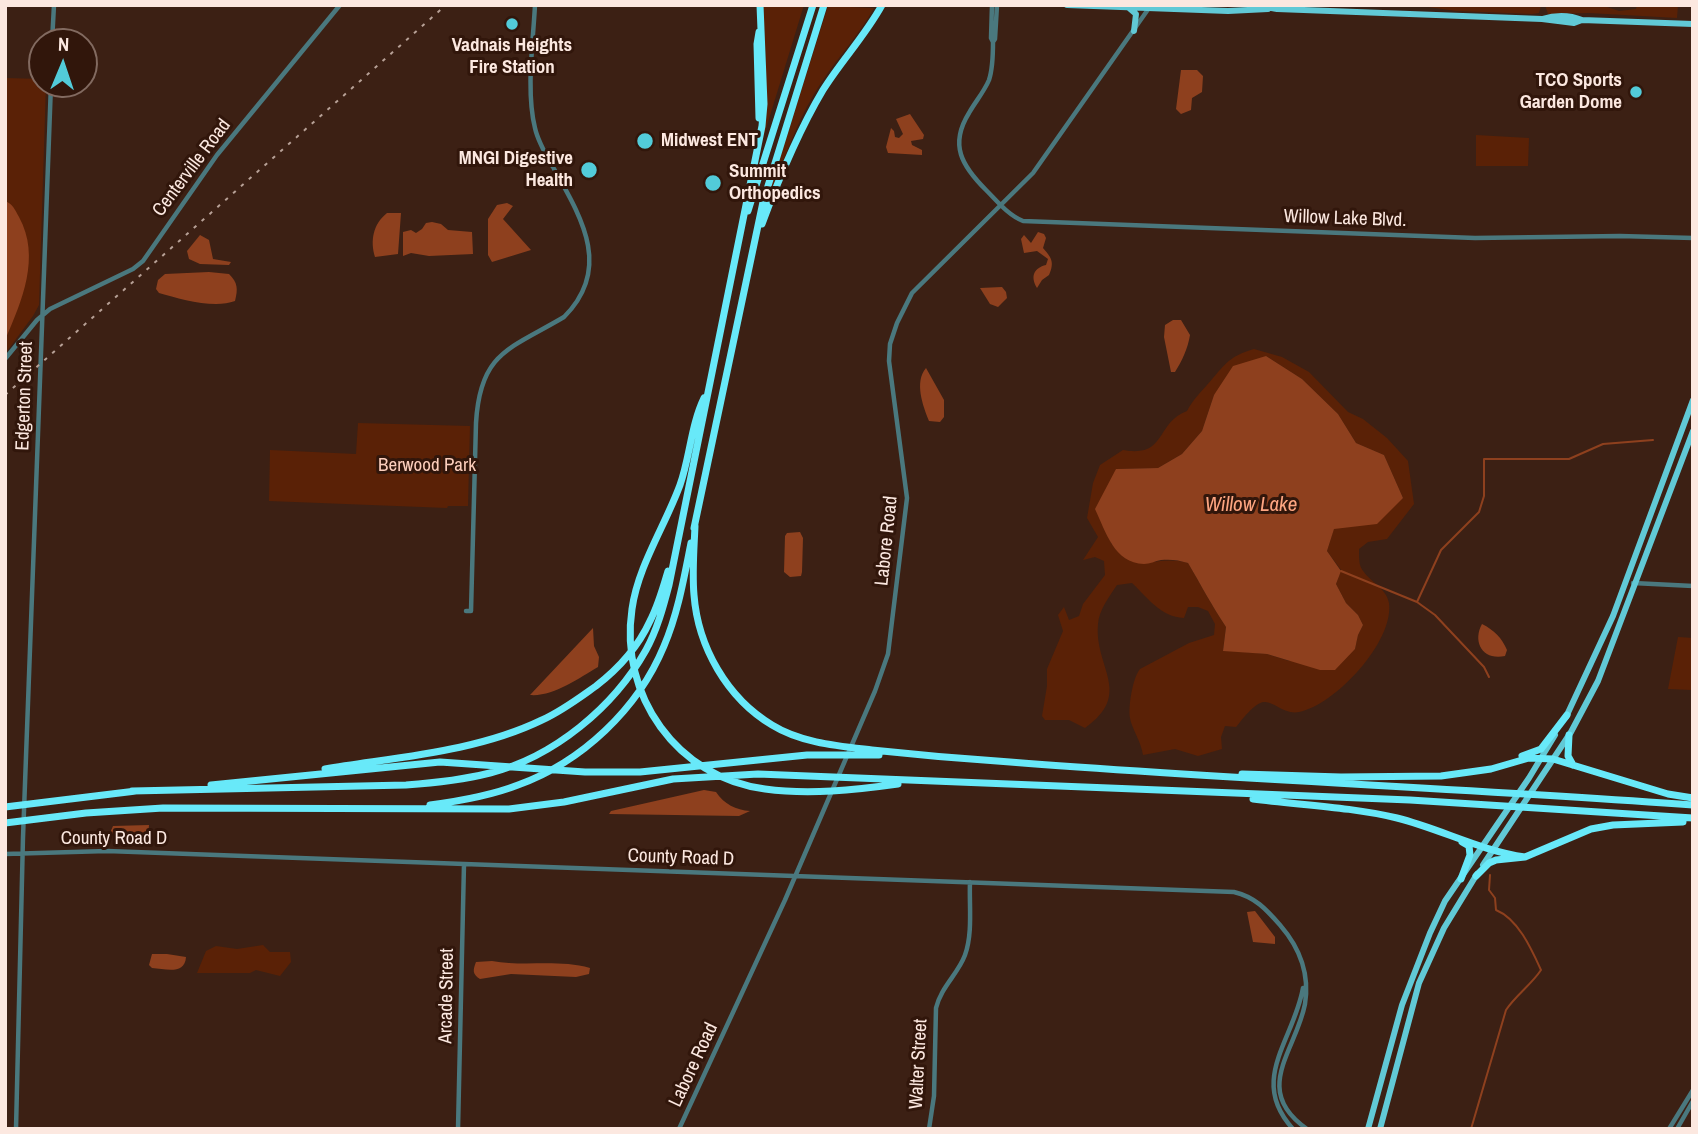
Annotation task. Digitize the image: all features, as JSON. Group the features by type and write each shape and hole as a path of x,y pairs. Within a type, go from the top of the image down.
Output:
{"highway":[{"path":"754,5 761,16"},
{"path":"132,791 446,782 493,773 538,754 568,735 599,710 626,680 646,649 660,617 676,555 759,144 764,104 760,5"},
{"path":"733,266 813,5"},
{"path":"416,807 474,799 518,786 572,758 599,737 625,710 664,647 678,606 763,202 824,5"},
{"path":"751,253 778,182 811,112 836,69 871,25 882,5"},
{"path":"710,387 701,406 681,483 635,590 631,610 630,643 636,680 647,707 664,734 682,751 710,771 751,787 804,792 875,788 916,782"},
{"path":"695,526 693,593 703,639 715,666 749,708 773,726 818,743 911,755 1136,771 1550,794 1693,805"},
{"path":"255,781 391,760 483,741 542,720 575,702 623,662 650,622 676,555"},
{"path":"1471,773 1541,749 1567,715"},
{"path":"1569,735 1568,756 1573,766"},
{"path":"5,807 132,791 405,765 469,763 585,772 640,772 807,755 911,755"},
{"path":"1136,771 1341,777 1441,776 1471,773 1530,758 1553,759 1668,794 1693,798"},
{"path":"5,822 163,808 416,807 464,810 536,806 673,779 731,774 1486,805 1693,820"},
{"path":"1232,794 1393,817 1483,847 1525,857"},
{"path":"1476,876 1496,860 1525,857 1591,829 1693,820"},
{"path":"1446,833 1465,843 1471,850 1461,879"}],"main road":[{"path":"1067,5 1261,11 1270,9"},
{"path":"1255,5 1270,9 1542,19 1574,23 1582,20 1693,24"},
{"path":"1127,7 1136,15 1134,31"},
{"path":"1368,1129 1394,1029 1412,975 1442,908 1567,715 1606,633 1693,400"},
{"path":"1380,1129 1419,983 1444,928 1569,735 1605,664 1693,431"}],"street":[{"path":"53,28 54,5"},
{"name":"Centerville Road","path":"41,316 133,269 143,261 217,155 340,5"},
{"path":"466,611 471,611 477,398 481,383 488,369 512,347 564,317 585,287 590,264 590,250 583,225 536,132 531,112 535,5"},
{"path":"994,5 990,77 964,122 959,142 961,157 967,169 1002,206"},
{"name":"Labore Road","path":"679,1129 796,876 888,654 907,498 890,377 890,344 897,323 912,293 1033,173 1150,7"},
{"name":"Edgerton Street","path":"16,1129 23,837 50,98"},
{"name":"Willow Lake Blvd.","path":"1002,206 1016,218 1039,222 1475,238 1693,238"},
{"path":"5,359 41,316"},
{"path":"1626,581 1693,586"},
{"name":"County Road D","path":"5,855 107,851 970,882 1245,895 1264,906 1298,948 1304,963 1305,981"},
{"name":"Arcade Street","path":"458,1129 464,864"},
{"name":"Walter Street","path":"929,1129 934,1096 936,1008 940,995 962,962 967,949 970,882"},
{"path":"1293,1129 1277,1108 1273,1080 1277,1061 1300,1004 1305,981"},
{"path":"1305,981 1302,1015 1282,1063 1279,1078 1280,1091 1288,1112 1307,1129"},
{"path":"1670,1129 1693,1090"},
{"path":"1677,1129 1693,1101"}],"green space":[{"path":"763,5 804,5 761,145 766,63"},
{"path":"1414,5 1541,6 1539,13 1532,14 1456,11"},
{"path":"1545,5 1601,5 1619,11 1636,9 1637,5 1678,5 1677,18 1589,13 1548,14"},
{"path":"828,6 874,8 813,95 771,186"},
{"path":"5,78 28,79 28,98 46,98 39,305 5,354"},
{"path":"1476,135 1529,138 1528,166 1476,166"},
{"path":"1254,349 1282,357 1309,372 1348,412 1363,419 1387,438 1408,461 1414,504 1387,539 1368,542 1359,549 1363,570 1384,592 1389,603 1388,619 1382,636 1372,653 1345,685 1313,707 1294,712 1268,702 1260,703 1236,727 1225,726 1221,737 1222,749 1198,756 1175,749 1143,755 1130,713 1137,673 1189,643 1214,635 1215,624 1208,611 1198,607 1188,607 1184,618 1176,617 1155,606 1132,583 1117,585 1102,609 1098,624 1098,640 1110,691 1107,703 1085,728 1069,720 1045,720 1042,716 1047,669 1063,631 1058,615 1064,607 1069,620 1079,616 1083,604 1105,575 1104,561 1095,557 1083,560 1098,537 1087,518 1093,483 1100,465 1123,450 1137,451 1154,444 1177,416 1187,411 1223,367","holes":["1266,356 1302,379 1338,414 1356,443 1384,455 1403,498 1334,528 1327,551 1341,570 1336,584 1363,625 1355,649 1289,661 1267,654 1223,650 1226,627 1188,563 1139,562 1121,553 1111,543 1116,469 1158,468 1182,454 1202,431 1214,395"]},
{"name":"Berwood Park","path":"358,423 470,426 468,506 447,508 269,501 270,450 356,454"},
{"path":"1678,637 1693,638 1693,733 1691,690 1668,689"},
{"path":"263,945 270,952 290,952 291,962 280,976 256,970 250,973 197,973 206,951 216,946 237,949"}],"water":[{"path":"1181,70 1197,70 1203,76 1202,92 1192,98 1191,110 1181,114 1176,109"},
{"path":"910,114 924,135 923,139 911,141 912,145 922,150 922,155 888,153 886,147 891,128 895,137 899,138 903,134 896,119"},
{"path":"5,201 15,210 25,232 29,263 23,294 5,340"},
{"path":"507,203 513,206 503,219 531,250 492,262 488,255 488,219 497,205"},
{"path":"387,213 401,213 398,254 375,257 374,233"},
{"path":"426,223 441,224 448,230 472,232 473,254 429,256 411,253 403,256 403,232 411,230 416,233"},
{"path":"1038,232 1046,238 1043,248 1052,263 1049,275 1037,288 1034,273 1046,265 1048,259 1037,251 1024,253 1021,239 1024,235 1031,243"},
{"path":"200,235 209,240 213,259 231,262 229,265 200,264 189,259 187,251"},
{"path":"165,274 229,274 232,277 237,293 235,301 217,304 197,302 159,293 156,289 158,280"},
{"path":"1002,287 1007,298 998,307 990,304 980,288"},
{"path":"1173,320 1181,320 1190,335 1180,363 1175,372 1171,372 1164,337 1165,325"},
{"name":"Willow Lake","path":"1266,356 1302,379 1338,414 1356,443 1384,455 1403,498 1377,524 1334,529 1327,551 1341,571 1336,584 1363,625 1355,649 1335,670 1320,670 1267,654 1223,651 1226,627 1188,563 1161,560 1144,564 1125,558 1112,545 1095,509 1116,469 1158,468 1182,454 1202,431 1214,395 1233,366"},
{"path":"926,368 944,400 944,417 940,422 929,421 922,401 920,387"},
{"path":"800,532 803,538 802,572 801,576 790,577 784,572 785,536 787,533"},
{"path":"1482,624 1503,642 1507,650 1505,656 1491,656 1482,649 1478,637"},
{"path":"593,628 594,646 599,657 598,667 557,690 530,695"},
{"path":"704,790 716,792 731,806 750,811 739,816 609,814 611,811"},
{"path":"149,825 148,835 116,836 110,833 113,826"},
{"path":"1255,911 1275,937 1275,944 1253,942 1247,912"},
{"path":"152,954 186,957 185,963 174,970 152,968 149,965"},
{"path":"476,962 566,964 590,968 589,974 576,977 511,974 480,979 474,974"}],"waterway":[{"path":"1417,602 1441,550 1479,512 1484,496 1484,459 1569,459 1603,444 1653,440"},
{"path":"1341,571 1417,602 1435,615 1484,667 1489,677"},
{"path":"1471,1129 1506,1010 1541,970 1517,927 1496,910 1495,898 1489,890 1490,875"}],"railway":[{"path":"5,395 446,5"}],"place":[{"name":"Vadnais Heights Fire Station","path":"512,24"},
{"name":"TCO Sports Garden Dome","path":"1636,92"},
{"name":"Midwest ENT","path":"645,141"},
{"name":"MNGI Digestive Health","path":"589,170"},
{"name":"Summit Orthopedics","path":"713,183"}]}
